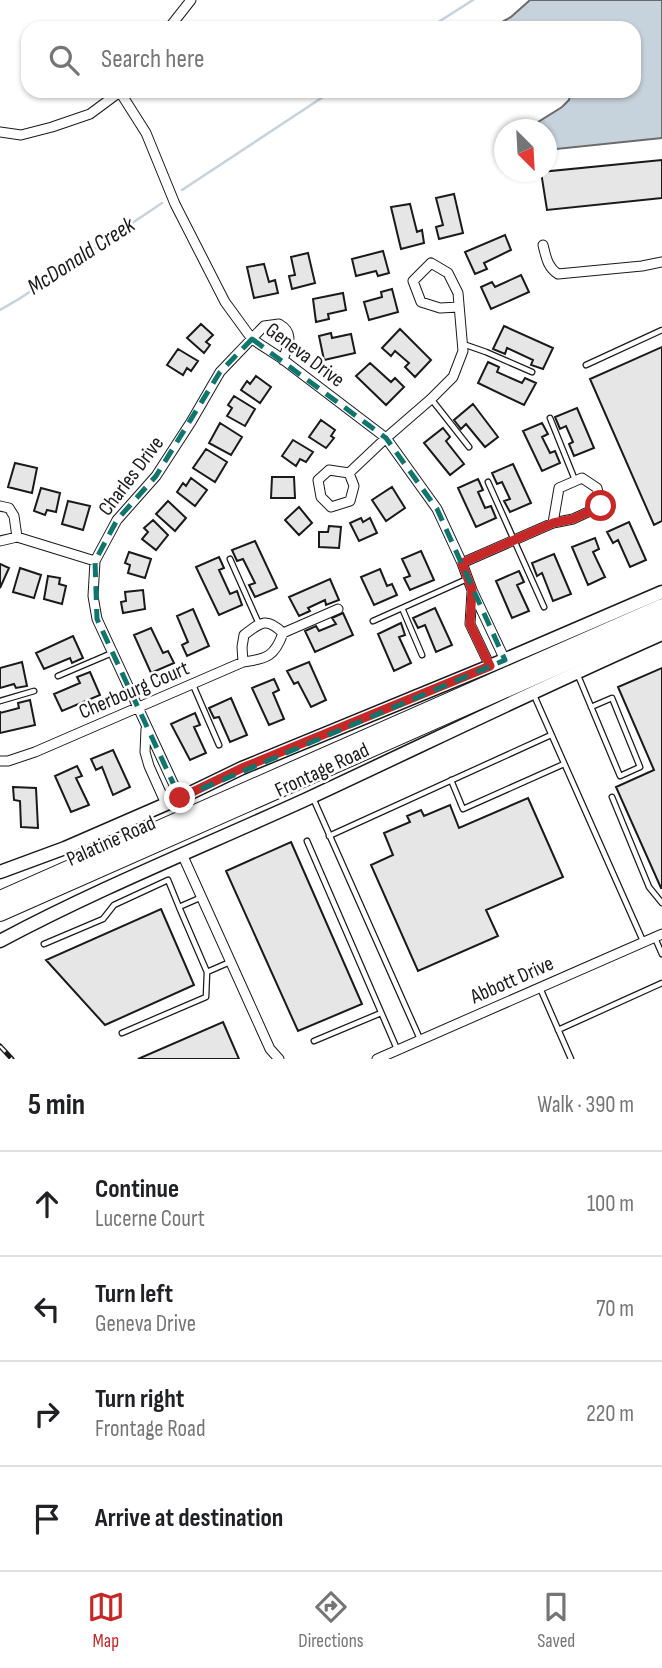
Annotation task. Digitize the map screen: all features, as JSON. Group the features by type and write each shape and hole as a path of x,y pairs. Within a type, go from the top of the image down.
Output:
{"highway":[{"name":"Palatine Road","path":"0,899 662,607"},
{"name":"Palatine Road","path":"0,913 662,620"}],"street":[{"path":"174,21 191,0"},
{"path":"0,132 21,135 52,127 90,114 112,98"},
{"name":"Geneva Drive","path":"124,98 146,133 175,204 225,302 252,339 386,438 437,509 505,660"},
{"path":"543,244 551,270 558,274 662,262"},
{"path":"349,473 453,377 463,351 458,293 448,273 431,263 413,281 421,302 440,308 459,307"},
{"path":"252,339 264,326 279,324 285,327 290,338 283,360"},
{"name":"Charles Drive","path":"180,798 97,619 93,596 95,561 117,520 156,476 220,372 252,339"},
{"path":"329,470 349,473 354,486 350,501 331,507 321,497 318,480 329,470"},
{"path":"462,563 553,523 573,519 601,506 597,488 582,478 559,488 553,523"},
{"path":"0,506 9,508 14,516 17,537"},
{"path":"0,541 17,537 95,561"},
{"name":"Geneva Drive","path":"472,590 470,624 490,666"},
{"name":"Frontage Road","path":"0,872 65,848 242,768 662,592"},
{"path":"243,662 244,635 259,624 274,624 282,633 338,609"},
{"name":"Cherbourg Court","path":"0,761 8,761 35,751 243,662 271,656 282,633"},
{"name":"Frontage Road","path":"0,941 71,905 662,634"},
{"name":"Charles Drive","path":"146,727 145,752 166,804"},
{"path":"182,854 270,1049 279,1059"},
{"name":"Abbott Drive","path":"377,1059 658,935"}],"lane":[{"path":"586,365 662,330"},
{"path":"462,344 532,372"},
{"path":"431,399 469,447"},
{"path":"550,418 576,480"},
{"path":"488,482 544,607"},
{"path":"230,559 259,624"},
{"path":"373,621 468,579"},
{"path":"402,608 422,655"},
{"path":"58,676 113,653"},
{"path":"576,672 620,776 640,767 612,698 591,707"},
{"path":"192,684 219,745"},
{"path":"0,701 34,691"},
{"path":"532,692 644,942"},
{"path":"330,836 551,735"},
{"path":"451,780 463,809 564,764"},
{"path":"312,796 421,1040"},
{"path":"612,797 649,887 662,903"},
{"path":"307,841 397,1050"},
{"path":"44,944 103,919 114,905 168,880 207,972 206,997 122,1033"},
{"path":"179,907 202,897"},
{"path":"658,935 662,954"},
{"path":"207,972 230,962"},
{"path":"558,1030 662,983"},
{"path":"540,987 571,1059"},
{"path":"314,1041 381,1013"}],"highlighted area":[{"path":"252,339 386,438 437,509 505,660 180,798 97,619 95,561 117,520 156,476 220,372"}],"shaded area":[{"path":"530,0 662,0 662,138 557,149 557,119 543,119 562,107 569,98 641,98 641,21 504,21"}],"building":[{"path":"662,160 662,198 547,210 543,182 557,182 557,170"},
{"path":"454,194 463,233 439,239 436,227 443,225 436,198"},
{"path":"410,204 417,232 422,230 424,243 401,249 391,207"},
{"path":"505,235 511,250 484,263 487,269 475,274 465,252"},
{"path":"383,251 389,273 378,276 376,271 356,276 352,259"},
{"path":"308,253 315,283 292,289 289,276 295,275 291,257"},
{"path":"264,264 269,282 275,280 278,293 254,298 247,267"},
{"path":"521,275 529,292 491,309 481,287 492,282 495,287"},
{"path":"392,289 398,312 369,320 364,302 382,297 381,292"},
{"path":"343,293 346,310 328,314 329,319 316,322 313,299"},
{"path":"201,324 213,335 206,342 210,345 204,353 187,338"},
{"path":"504,326 553,348 543,369 531,365 533,360 507,348 505,354 493,349"},
{"path":"400,329 431,360 415,377 405,367 409,363 395,351 391,356 382,348"},
{"path":"331,333 332,338 351,334 355,353 324,360 319,336"},
{"path":"662,347 662,521 654,525 590,379"},
{"path":"178,349 198,361 191,371 187,368 183,375 167,365"},
{"path":"488,362 499,367 497,372 522,383 525,378 536,383 524,405 478,383"},
{"path":"370,363 391,382 395,378 404,387 386,405 356,376"},
{"path":"256,376 271,387 260,403 241,390 247,381 250,384"},
{"path":"234,396 255,409 245,426 227,416 232,408 228,405"},
{"path":"473,404 498,437 485,447 466,424 461,429 454,420"},
{"path":"577,408 594,448 574,456 569,444 573,442 566,426 560,429 555,417"},
{"path":"321,420 335,430 331,436 334,438 326,448 309,437"},
{"path":"220,423 242,437 231,455 209,443"},
{"path":"542,423 548,434 542,437 550,453 555,451 560,463 542,471 523,431"},
{"path":"443,428 450,437 446,441 464,464 450,475 424,443"},
{"path":"293,440 313,452 306,462 300,459 296,466 282,456"},
{"path":"206,449 227,462 215,482 193,468"},
{"path":"15,463 37,468 32,493 8,487"},
{"path":"513,464 531,503 510,512 504,501 510,499 502,482 497,484 492,473"},
{"path":"272,477 294,477 295,498 271,498"},
{"path":"191,478 207,490 195,506 177,492 183,483 186,486"},
{"path":"478,479 483,490 478,492 485,508 491,506 496,518 476,527 458,488"},
{"path":"392,487 405,508 386,521 372,500"},
{"path":"41,488 60,493 56,512 47,510 45,515 34,511"},
{"path":"68,501 90,506 83,530 62,524"},
{"path":"168,501 186,518 175,531 156,514"},
{"path":"299,507 312,523 299,535 285,520"},
{"path":"361,518 363,522 370,518 377,533 359,541 350,523"},
{"path":"153,520 168,535 156,550 142,539 148,532 144,528"},
{"path":"629,522 646,560 630,567 618,540 613,543 607,532"},
{"path":"329,526 341,527 339,548 319,547 319,532 328,532"},
{"path":"595,538 599,549 593,552 605,577 588,585 572,547"},
{"path":"255,541 277,588 255,597 249,585 255,583 243,559 237,561 232,550"},
{"path":"421,551 434,580 410,590 404,578 410,576 402,559"},
{"path":"129,552 151,559 145,578 128,573 130,565 125,563"},
{"path":"554,554 571,594 553,601 542,573 537,576 532,563"},
{"path":"219,557 224,568 219,570 230,594 237,591 242,605 219,615 196,567"},
{"path":"0,564 9,568 0,588"},
{"path":"20,568 41,575 34,598 13,592"},
{"path":"380,569 387,586 392,584 397,595 374,605 361,577"},
{"path":"519,571 524,582 517,585 529,611 512,618 496,581"},
{"path":"48,576 60,578 59,584 66,586 62,604 44,599"},
{"path":"330,579 339,600 326,605 325,600 299,616 289,597"},
{"path":"143,590 145,609 123,613 121,602 126,601 125,592"},
{"path":"435,608 452,645 436,652 425,625 418,628 413,618"},
{"path":"193,609 209,646 187,656 182,645 188,642 177,616"},
{"path":"343,613 353,635 315,652 305,631 316,626 319,631 336,624 332,618"},
{"path":"401,623 405,635 399,637 411,663 394,671 378,634"},
{"path":"151,628 163,653 168,651 174,663 151,673 134,635"},
{"path":"73,636 83,658 72,663 70,658 44,669 36,653"},
{"path":"22,662 27,686 16,688 14,684 0,688 0,668"},
{"path":"309,662 326,700 311,707 298,682 294,684 287,671"},
{"path":"662,668 661,888 616,787 654,770 618,687"},
{"path":"90,672 100,695 62,711 54,694 80,683 77,677"},
{"path":"274,679 279,690 273,693 284,719 269,725 252,688"},
{"path":"231,698 247,735 230,742 219,717 214,718 209,708"},
{"path":"30,700 35,725 0,733 0,713 19,708 18,703"},
{"path":"195,713 200,725 194,727 206,753 190,760 171,724"},
{"path":"113,750 130,787 113,795 102,767 96,770 91,759"},
{"path":"77,766 82,776 76,778 89,805 71,812 55,776"},
{"path":"13,787 36,788 38,828 21,827 20,801 14,800"},
{"path":"528,798 563,877 486,910 498,936 418,971 371,865 393,855 384,833 410,822 407,816 421,810 424,816 450,805 459,828"},
{"path":"291,842 362,1004 298,1031 226,871"},
{"path":"161,909 194,985 105,1025 46,960"},
{"path":"223,1022 239,1059 138,1059"}],"waterway":[{"name":"McDonald Creek","path":"440,21 473,0"},
{"name":"McDonald Creek","path":"182,190 321,98"},
{"name":"McDonald Creek","path":"0,310 162,203"}],"railway":[{"path":"0,1046 12,1059"}],"route":[{"path":"180,798 242,768 490,666 470,624 472,590 462,563 553,523 573,519 601,506"}]}
